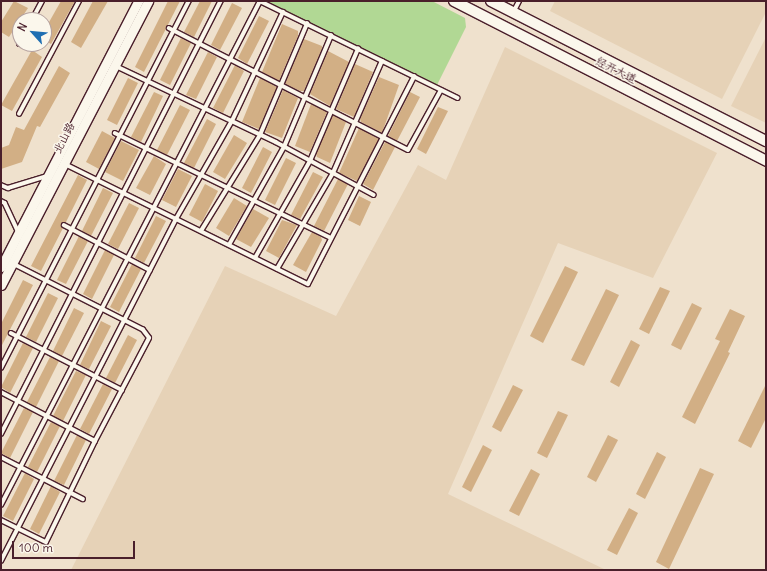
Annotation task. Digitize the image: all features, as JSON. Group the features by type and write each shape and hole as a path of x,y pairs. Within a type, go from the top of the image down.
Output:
{"main road":[{"name":"经开大道","path":"454,1 766,161"},
{"name":"经开大道","path":"491,1 766,141"}],"street":[{"name":"北山路","path":"1,267 138,1"},
{"name":"北山路","path":"1,285 148,1"}],"lane":[{"path":"36,12 42,1"},
{"path":"19,114 79,1"},
{"path":"1,368 189,1"},
{"path":"1,434 221,1"},
{"path":"1,505 260,1 458,98"},
{"path":"513,12 519,1"},
{"path":"1,561 176,219 232,121 283,12"},
{"path":"201,231 260,134 307,24"},
{"path":"169,28 408,150 441,90"},
{"path":"229,245 284,147 331,36"},
{"path":"255,258 310,161 358,50"},
{"path":"277,269 333,173 382,61"},
{"path":"115,66 260,134 374,195"},
{"path":"64,163 308,284 414,77"},
{"path":"115,133 331,238"},
{"path":"1,185 8,188 48,176"},
{"path":"1,201 5,203 19,233"},
{"path":"64,225 150,270"},
{"path":"1,520 46,542 95,441 149,338 143,330 12,263"},
{"path":"10,333 122,390"},
{"path":"1,392 95,441"},
{"path":"1,457 83,499"}],"shaded area":[{"path":"555,1 766,1 766,12 722,99 550,11"},
{"path":"766,37 766,123 731,106"},
{"path":"505,47 717,153 653,278 558,243 448,494 606,570 71,570 225,266 336,316 418,165 446,180"}],"green space":[{"path":"264,1 432,1 465,18 466,27 436,87"}],"building":[{"path":"14,1 28,8 25,12 12,12 12,32 9,37 1,32 1,22"},
{"path":"61,1 75,1 52,42 52,17"},
{"path":"93,1 108,1 81,48 71,42"},
{"path":"168,1 180,1 144,72 135,67"},
{"path":"200,1 212,1 194,37 184,32"},
{"path":"232,3 242,8 220,50 211,45"},
{"path":"259,16 269,21 247,64 238,58"},
{"path":"282,24 298,31 298,36 279,81 262,72"},
{"path":"181,38 191,43 170,85 160,80"},
{"path":"304,39 322,46 322,49 304,91 300,91 285,84"},
{"path":"328,51 349,62 330,106 310,94"},
{"path":"31,52 35,52 42,57 12,111 1,105"},
{"path":"208,52 217,57 196,99 186,95"},
{"path":"355,64 373,72 354,117 336,109"},
{"path":"235,65 244,71 223,113 213,108"},
{"path":"59,66 70,73 40,127 37,126 22,162 1,169 1,148 9,145 16,127 24,130"},
{"path":"379,77 399,85 382,133 361,122 360,119"},
{"path":"128,78 138,83 117,125 107,120"},
{"path":"260,78 277,87 259,129 242,122"},
{"path":"283,90 298,98 282,138 265,132"},
{"path":"154,92 163,96 141,142 131,137"},
{"path":"410,92 420,97 397,141 388,136"},
{"path":"311,104 327,112 310,152 295,146"},
{"path":"180,105 190,110 167,155 157,150"},
{"path":"438,107 448,111 426,154 417,149"},
{"path":"333,115 346,122 330,163 317,157 316,154"},
{"path":"207,119 216,124 194,168 184,163"},
{"path":"359,128 379,139 357,181 339,173"},
{"path":"102,131 115,138 99,169 86,162"},
{"path":"234,135 247,143 225,179 213,172"},
{"path":"121,141 139,150 123,181 105,172"},
{"path":"385,142 395,147 373,190 363,184"},
{"path":"263,147 272,152 251,193 242,188"},
{"path":"154,156 166,164 150,195 136,188"},
{"path":"286,158 296,163 275,205 265,200"},
{"path":"178,169 192,176 176,207 162,200"},
{"path":"313,172 323,177 300,219 291,215"},
{"path":"78,175 87,180 66,222 61,224 63,228 41,271 31,266"},
{"path":"338,179 348,184 324,231 314,226"},
{"path":"205,184 218,191 202,222 189,215"},
{"path":"103,188 113,193 91,236 82,231"},
{"path":"359,196 371,202 360,226 348,220"},
{"path":"234,198 247,206 229,236 216,228"},
{"path":"129,203 139,208 118,249 108,244"},
{"path":"253,209 269,218 251,247 236,239"},
{"path":"156,216 166,221 144,263 135,258"},
{"path":"282,220 297,225 279,258 266,251"},
{"path":"312,232 321,237 322,240 306,272 293,265"},
{"path":"79,236 88,241 66,284 57,280"},
{"path":"105,250 114,255 92,299 83,294"},
{"path":"132,264 141,269 119,312 110,307"},
{"path":"565,266 578,272 543,343 530,336"},
{"path":"23,280 33,285 1,347 1,324"},
{"path":"660,287 670,291 649,334 639,329"},
{"path":"606,289 619,295 584,366 571,360"},
{"path":"48,293 58,298 36,342 26,337"},
{"path":"692,303 702,308 681,350 671,345"},
{"path":"74,308 84,313 62,356 53,351"},
{"path":"730,309 745,316 728,352 730,353 695,424 682,417 720,341 715,339"},
{"path":"101,321 111,326 89,369 80,365"},
{"path":"128,335 137,340 115,383 106,378"},
{"path":"631,340 640,345 619,387 610,382"},
{"path":"23,343 33,348 10,393 1,387"},
{"path":"50,357 59,361 36,407 27,402"},
{"path":"76,371 86,375 63,421 53,416"},
{"path":"103,384 112,389 89,434 80,429"},
{"path":"766,384 766,418 751,448 738,441"},
{"path":"513,385 523,390 501,432 492,427"},
{"path":"24,408 33,412 10,458 1,453"},
{"path":"558,411 568,415 547,458 537,453"},
{"path":"51,422 60,426 37,472 28,467"},
{"path":"77,435 86,440 64,485 54,481"},
{"path":"608,435 618,440 596,482 587,477"},
{"path":"483,445 492,450 471,492 462,487"},
{"path":"657,452 666,457 645,499 636,494"},
{"path":"700,468 714,474 669,569 656,562"},
{"path":"531,469 540,474 519,516 509,511"},
{"path":"25,473 34,479 13,521 3,516"},
{"path":"51,486 60,492 39,534 30,529"},
{"path":"629,508 638,513 617,555 607,550"}]}
